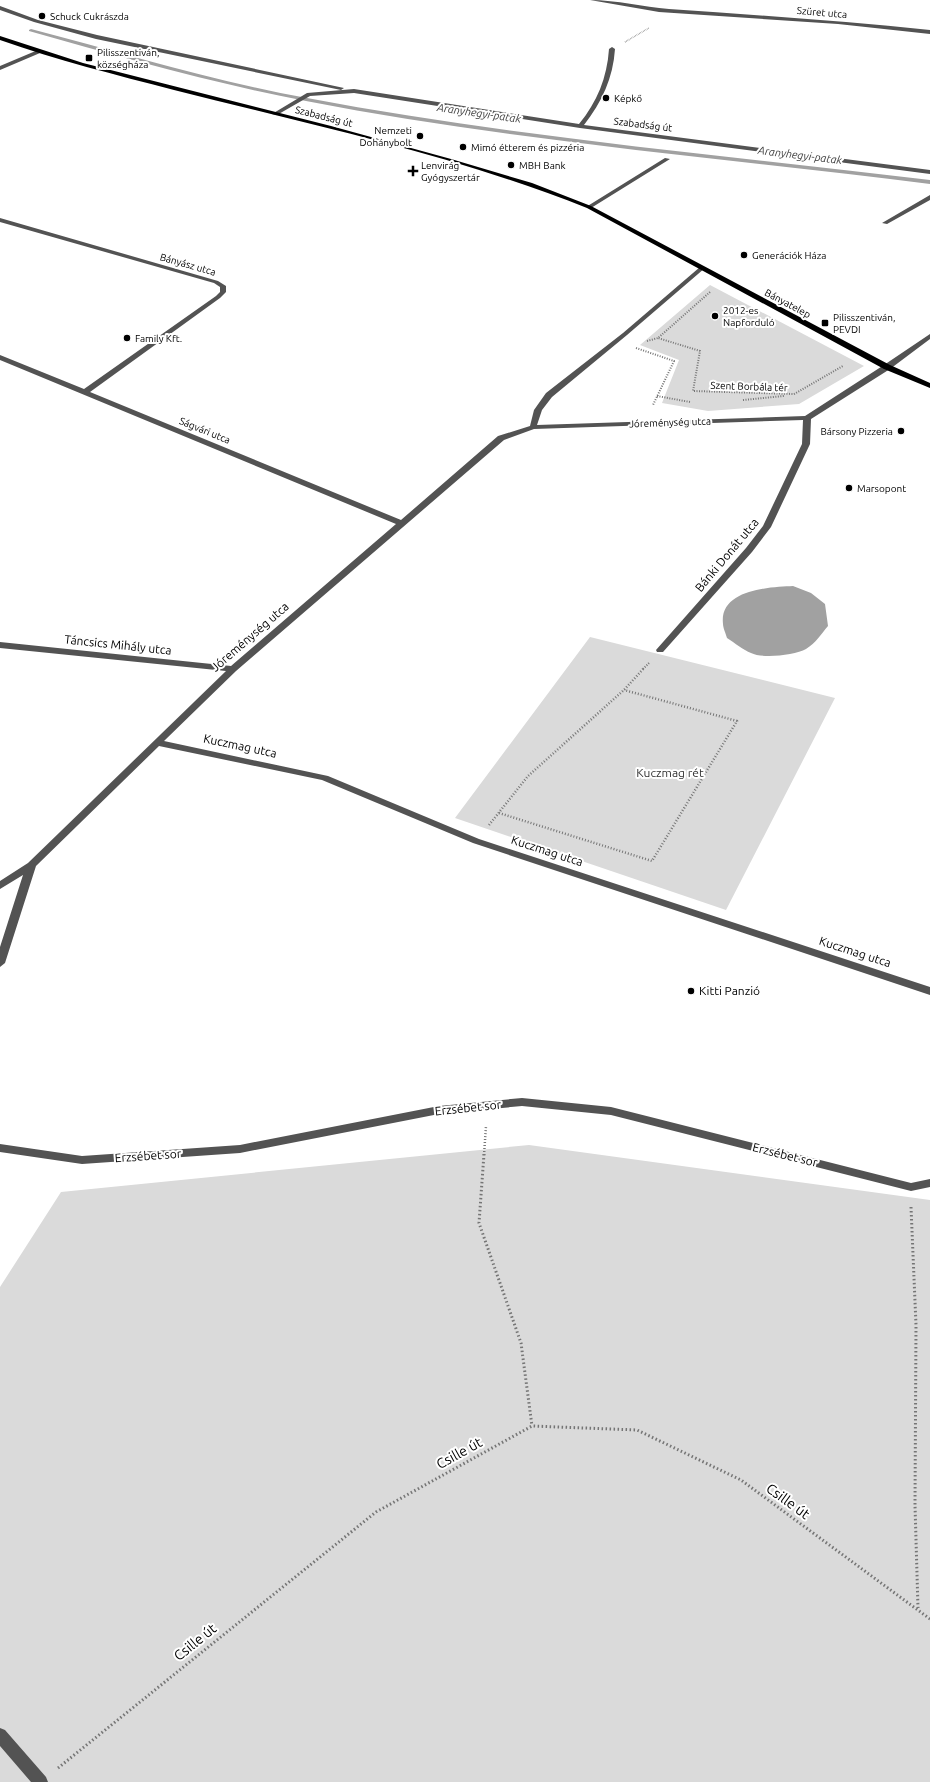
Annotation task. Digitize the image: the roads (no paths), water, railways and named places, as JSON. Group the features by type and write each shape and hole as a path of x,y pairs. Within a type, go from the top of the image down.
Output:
{"main road":[{"name":"Szabadság út","path":"0,38 38,52 390,144 526,182 590,207 702,268"},
{"name":"Bányatelep","path":"702,268 887,367 930,386"}],"street":[{"name":"Szüret utca","path":"593,0 660,10 838,22 930,32"},
{"name":"Szabadság út","path":"0,8 36,21 96,37 302,81 580,126 930,172"},
{"path":"580,126 600,98 607,82 612,65 612,49"},
{"path":"0,68 38,52"},
{"name":"Szabadság út","path":"302,81 308,94"},
{"name":"Szabadság út","path":"275,114 308,94 354,90"},
{"path":"590,207 667,159"},
{"path":"885,223 930,197"},
{"name":"Bányász utca","path":"0,220 216,282 223,286 223,292 218,297 85,392"},
{"path":"533,427 538,410 549,395 625,334 702,268"},
{"path":"806,418 887,367 930,336"},
{"name":"Ságvári utca","path":"0,357 401,523"},
{"name":"Jóreménység utca","path":"0,886 31,865 156,742 233,669 501,438 533,427 806,418"},
{"name":"Bánki Donát utca","path":"660,650 749,550 767,527 806,444 806,418"},
{"name":"Táncsics Mihály utca","path":"0,646 233,669"},
{"name":"Kuczmag utca","path":"156,742 325,778 476,841 930,991"},
{"path":"0,963 31,865"},
{"name":"Erzsébet sor","path":"0,1148 82,1160 240,1149 439,1110 522,1102 611,1111 911,1187 930,1183"},
{"path":"0,1735 41,1782"}],"waterway":[{"name":"Aranyhegyi-patak","path":"31,30 202,77 272,93 384,114 618,146 930,182"}],"place":[{"name":"Schuck Cukrászda","path":"42,16"},
{"name":"Pilisszentiván, községháza","path":"89,58"},
{"name":"Képkő","path":"606,98"},
{"name":"Nemzeti Dohánybolt","path":"420,136"},
{"name":"Mimó étterem és pizzéria","path":"463,147"},
{"name":"MBH Bank","path":"511,165"},
{"name":"Lenvirág Gyógyszertár","path":"413,171"},
{"name":"Generációk Háza","path":"744,255"},
{"name":"2012-es Napforduló","path":"715,316"},
{"name":"Pilisszentiván, PEVDI","path":"825,323"},
{"name":"Family Kft.","path":"127,338"},
{"name":"Bársony Pizzeria","path":"901,431"},
{"name":"Marsopont","path":"849,488"},
{"name":"Kitti Panzió","path":"691,991"}],"park label":[{"name":"Kuczmag rét","path":"670,773"}]}
